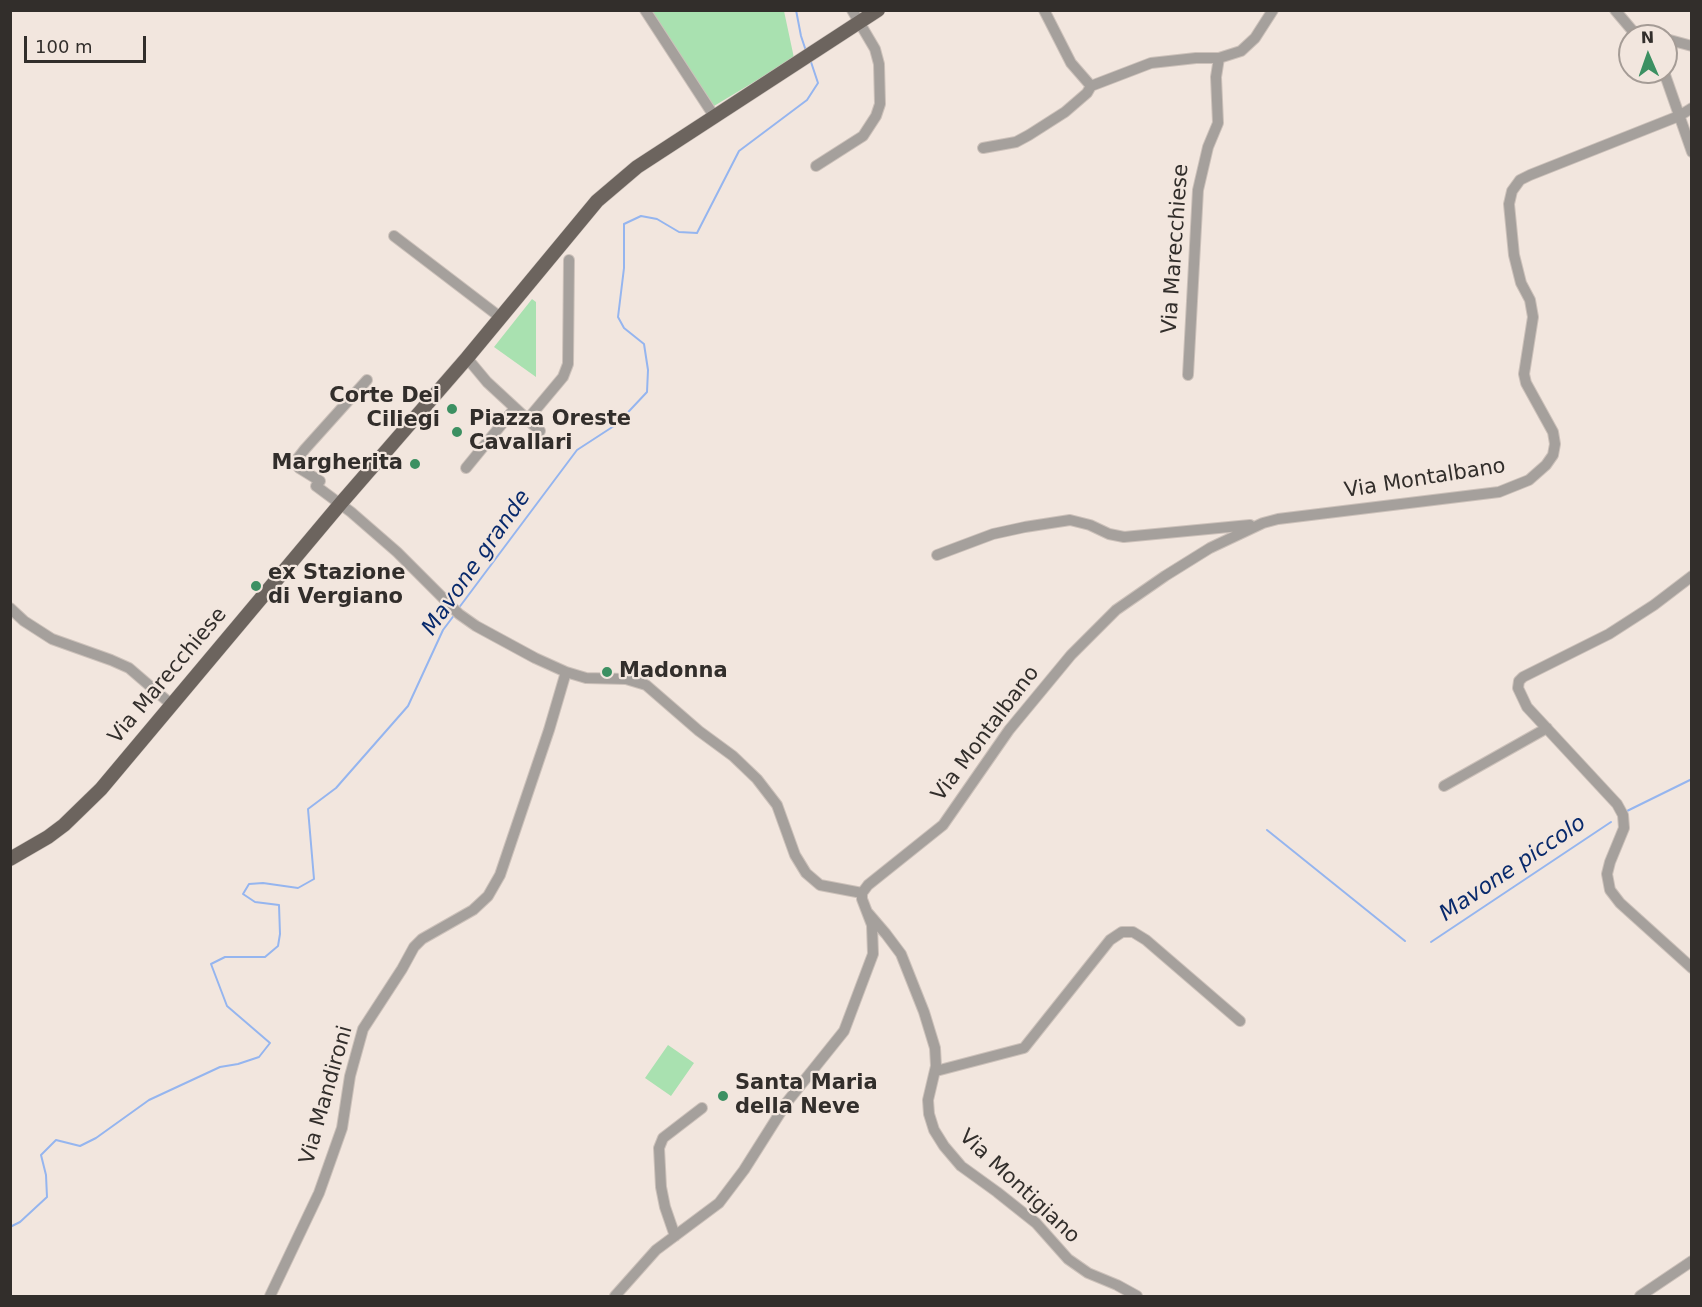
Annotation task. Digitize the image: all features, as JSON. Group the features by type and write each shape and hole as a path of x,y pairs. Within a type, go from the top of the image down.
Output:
{"main road":[{"name":"Via Marecchiese","path":"10,859 48,837 82,809 463,362 597,201 637,167 806,58 856,16 878,10"}],"street":[{"path":"645,10 714,116"},
{"path":"1044,10 1071,63 1091,86"},
{"path":"983,148 1016,142 1065,112 1087,93 1091,86 1151,63 1219,58 1241,51 1255,39 1273,10"},
{"path":"1615,10 1626,24"},
{"path":"816,166 863,136 876,116 880,104 879,64 875,49 856,16"},
{"name":"Via Marecchiese","path":"1188,375 1198,190 1208,147 1218,123 1216,77 1219,58"},
{"path":"1668,84 1692,152"},
{"path":"1679,116 1692,108"},
{"name":"Via Montalbano","path":"938,555 993,534 1070,520 1124,537 1234,528 1278,519 1499,492 1529,480 1546,465 1553,455 1555,444 1553,432 1526,383 1524,374 1533,317 1530,300 1521,283 1514,255 1509,204 1512,191 1520,180 1530,175 1679,116"},
{"path":"394,236 500,317"},
{"path":"527,420 563,377 568,364 569,260"},
{"path":"463,362 540,431"},
{"path":"367,380 298,458 299,468 320,481 316,486 341,503 397,552 459,614 499,639 566,672 586,678 626,679 646,685 699,731 733,756 757,779 777,805 795,855 806,873 820,885 862,893 872,925 873,954 844,1030 786,1102 744,1170 719,1203 656,1250 615,1296"},
{"path":"466,468 515,408"},
{"name":"Via Montalbano","path":"862,893 868,885 942,825 1009,730 1093,631 1116,610 1165,576 1210,548 1263,523"},
{"path":"1689,962 1620,903 1610,890 1607,874 1624,828 1623,814 1617,804 1527,707 1518,688 1523,677 1609,634 1654,605 1692,576"},
{"path":"10,608 24,621 52,639 129,668 171,705"},
{"name":"Via Mandironi","path":"270,1296 319,1193 338,1140 350,1076 363,1029 414,946 422,939 473,910 488,897 500,875 566,672"},
{"path":"1444,786 1546,728"},
{"name":"Via Montigiano","path":"868,914 901,954 935,1048 936,1071 928,1100 929,1114 939,1138 961,1166 1036,1223 1068,1259 1088,1273 1137,1296"},
{"path":"936,1071 1024,1048 1110,940 1122,932 1133,932 1146,939 1240,1021"},
{"path":"675,1236 661,1187 659,1148 663,1138 702,1108"},
{"path":"1640,1296 1692,1261"}],"green space":[{"path":"651,11 784,11 794,58 714,106"},
{"path":"532,299 536,302 536,377 494,347"},
{"path":"668,1045 694,1063 671,1096 645,1078"}],"waterway":[{"name":"Mavone grande","path":"796,10 806,51"},
{"name":"Mavone grande","path":"458,609 577,450 617,424 647,392 648,370 644,344 624,328 618,317 624,268 624,224 641,216 657,219 679,232 697,233 739,151 807,100 818,83 811,62"},
{"name":"Mavone grande","path":"10,1227 20,1222 47,1197 46,1175 41,1155 56,1140 80,1146 96,1138 149,1100 220,1067 259,1057 270,1043 227,1006 211,964 225,957 265,957 278,946 279,905 255,902 243,894 249,884 263,883 298,888 314,879 308,809 336,788 408,706 443,630 455,614"},
{"name":"Mavone piccolo","path":"1627,811 1692,779"},
{"name":"Mavone piccolo","path":"1431,942 1611,822"},
{"name":"Mavone piccolo","path":"1267,830 1405,941"}],"place":[{"name":"Corte Dei Ciliegi","path":"452,409"},
{"name":"Piazza Oreste Cavallari","path":"457,432"},
{"name":"Margherita","path":"415,464"},
{"name":"ex Stazione di Vergiano","path":"256,586"},
{"name":"Madonna","path":"607,672"},
{"name":"Santa Maria della Neve","path":"723,1096"}]}
